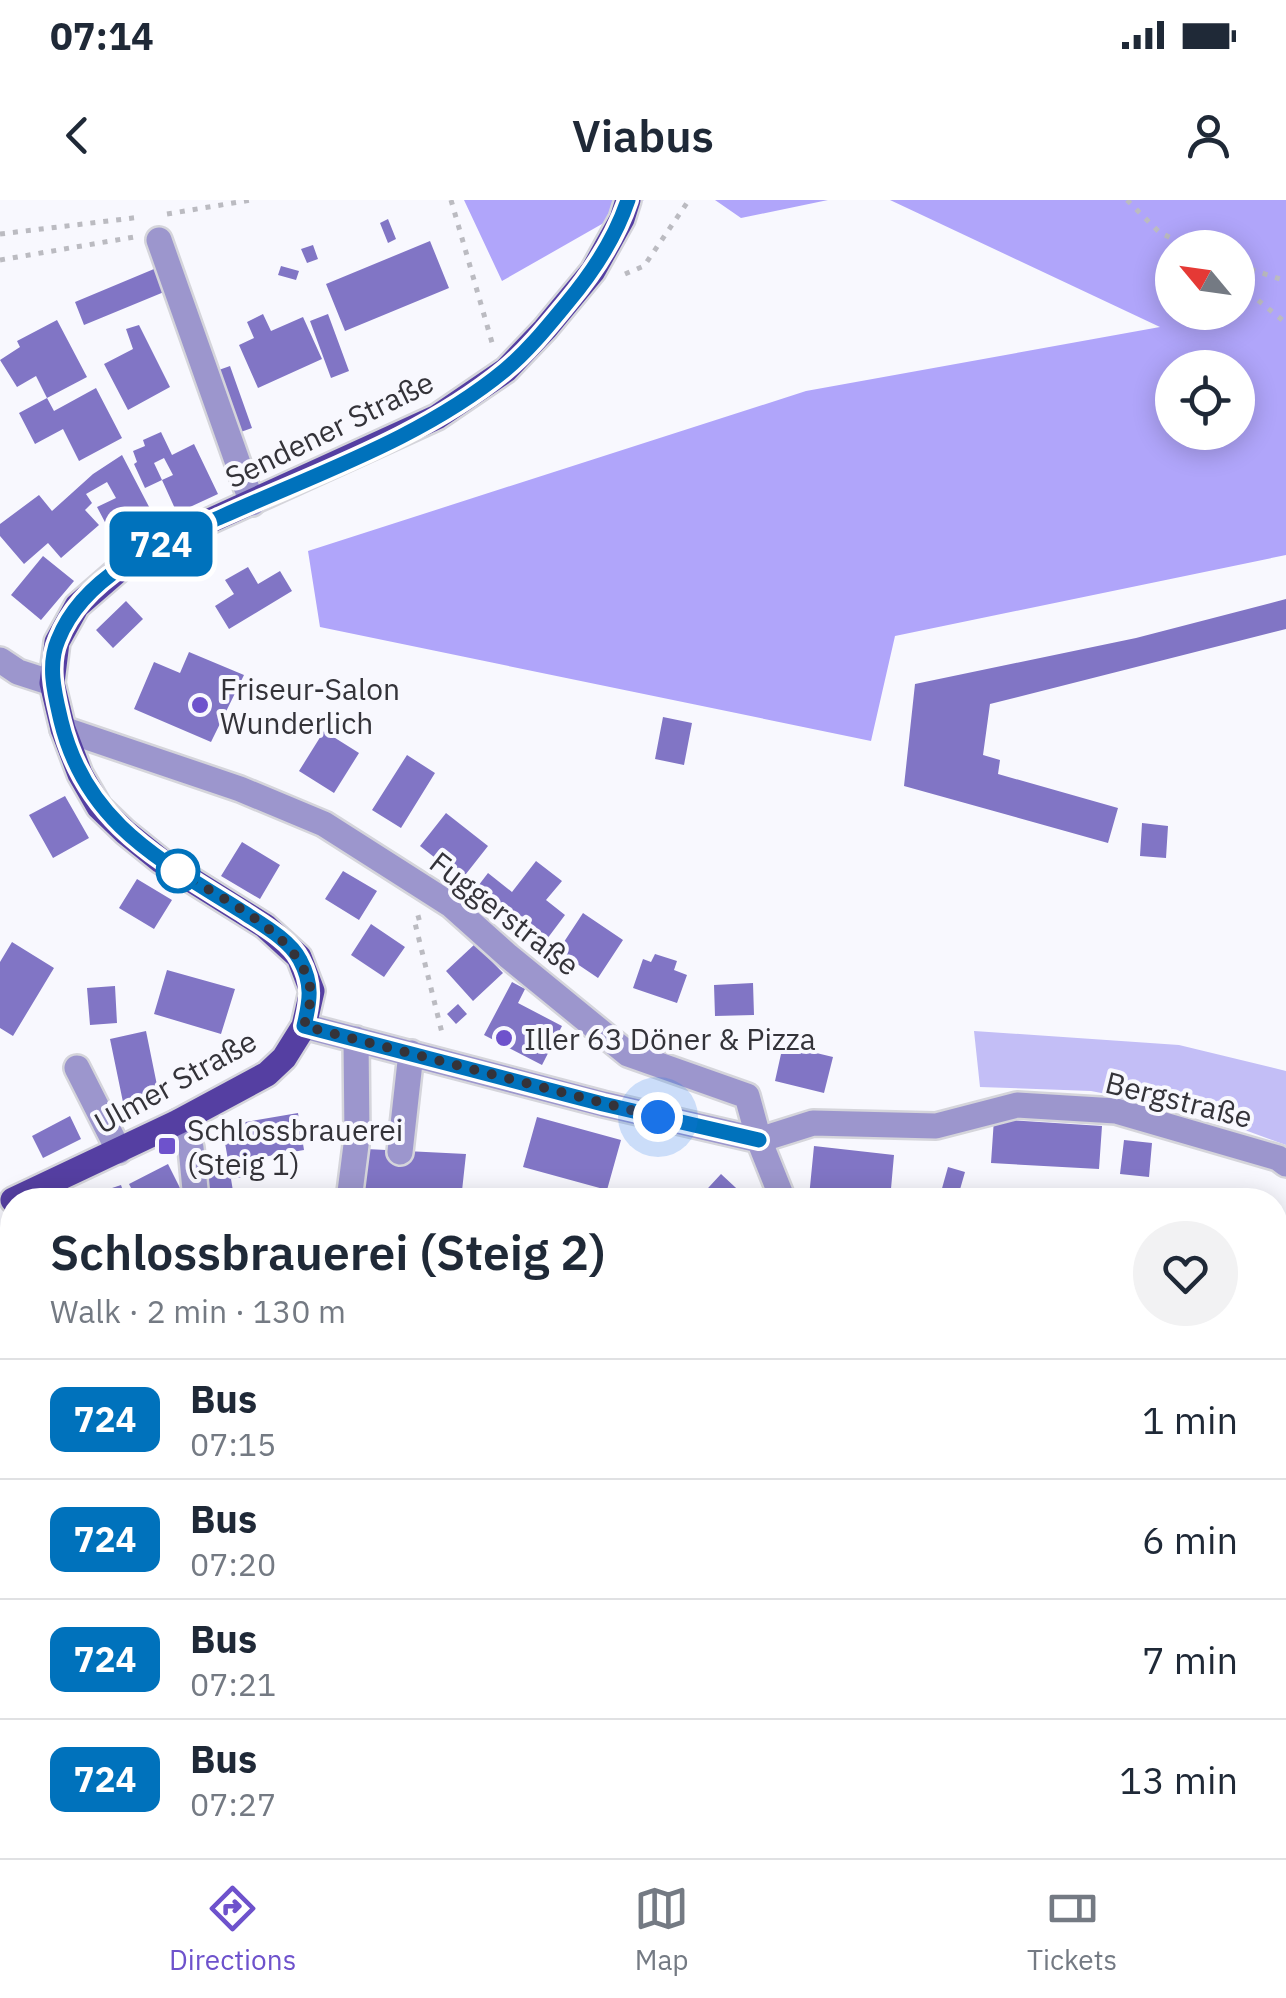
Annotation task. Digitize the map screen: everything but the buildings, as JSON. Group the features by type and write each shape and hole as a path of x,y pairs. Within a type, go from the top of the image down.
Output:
{"main road":[{"name":"Sendener Straße","path":"304,1026 312,990 299,957 265,926 161,861 100,806 80,774 63,730 52,683 56,642 77,606 122,566 170,539 438,417 506,370 593,271 628,200"},
{"name":"Ulmer Straße","path":"39,1188 178,1122 267,1074 284,1058 304,1026"}],"street":[{"path":"158,240 252,502"},
{"path":"0,660 18,672 52,683"},
{"name":"Fuggerstraße","path":"63,730 240,789 324,824 450,905 628,1054 746,1096 759,1140"},
{"path":"304,1026 759,1140 779,1188"},
{"path":"351,1188 357,1137 356,1039"},
{"path":"400,1152 411,1053"},
{"path":"77,1068 119,1151"},
{"name":"Bergstraße","path":"759,1140 812,1123 936,1126 1018,1105 1116,1111 1278,1158 1286,1164"},
{"path":"178,1122 191,1148 195,1188"}],"path":[{"path":"0,234 251,200"},
{"path":"452,200 492,346"},
{"path":"593,271 618,277 644,266 690,200"},
{"path":"1127,200 1157,230"},
{"path":"0,260 130,237 158,240"},
{"path":"1255,271 1286,281"},
{"path":"1255,298 1286,323"},
{"path":"414,919 450,1063"}],"shaded area":[{"path":"464,200 644,200 502,281"},
{"path":"715,200 828,200 741,218"},
{"path":"890,200 1286,200 1286,555 895,636 871,741 320,627 308,551 806,391 1155,328 1255,330 1255,230 1155,230 1155,325"},
{"path":"974,1031 1179,1045 1286,1071 1286,1145 1190,1110 1091,1091 980,1087"}],"bus line":[{"name":"724","path":"628,200 622,220 593,271 506,370 438,417 170,539 122,566 77,606 56,642 52,683 63,730 80,774 100,806 161,861 265,926 299,957 312,990 304,1026 759,1140"}],"place":[{"name":"Friseur-Salon Wunderlich","path":"200,705"},
{"name":"Iller 63 Döner & Pizza","path":"504,1038"},
{"name":"Schlossbrauerei (Steig 1)","path":"167,1146"}],"route":[{"path":"178,871 265,926 299,957 312,990 304,1026 658,1117"}]}
